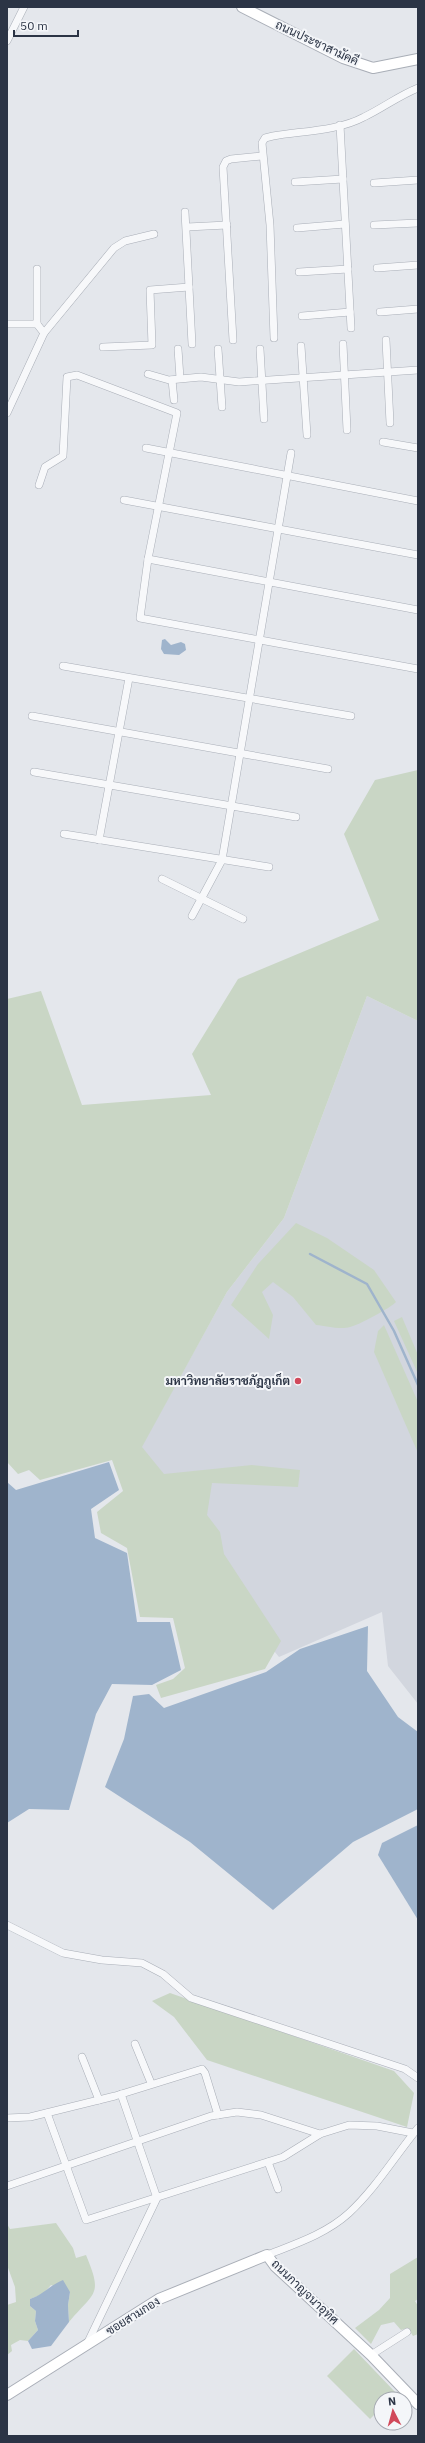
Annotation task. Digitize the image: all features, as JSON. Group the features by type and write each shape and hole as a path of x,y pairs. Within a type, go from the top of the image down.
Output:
{"street":[{"path":"7,41 24,7"},
{"name":"ถนนประชาสามัคคี","path":"244,7 343,58 374,68 418,59"},
{"path":"274,338 270,225 262,156 262,142 265,138 340,125 364,118 394,98 418,88"},
{"path":"340,125 351,328"},
{"path":"233,340 224,164 231,159 262,156"},
{"path":"295,182 343,179"},
{"path":"374,183 418,180"},
{"path":"186,212 192,344"},
{"path":"374,225 418,223"},
{"path":"297,228 345,224"},
{"path":"187,227 227,225"},
{"path":"7,413 44,333 114,248 125,241 154,234"},
{"path":"377,268 418,265"},
{"path":"37,269 38,324 44,333"},
{"path":"299,272 348,269"},
{"path":"103,347 152,344 150,290 189,287"},
{"path":"380,312 418,309"},
{"path":"302,316 350,312"},
{"path":"7,324 38,324"},
{"path":"386,340 389,373 390,423"},
{"path":"343,344 347,430"},
{"path":"301,346 307,435"},
{"path":"218,348 222,407"},
{"path":"178,349 180,378"},
{"path":"260,349 264,419"},
{"path":"148,374 162,380 180,378 239,382 418,370"},
{"path":"39,484 45,467 63,456 67,377 77,375 177,413 148,559 140,618 418,669"},
{"path":"172,380 174,400"},
{"path":"383,442 418,448"},
{"path":"146,448 418,501"},
{"path":"192,916 222,860 291,454"},
{"path":"124,500 278,528 418,556"},
{"path":"148,559 418,610"},
{"path":"63,666 351,716"},
{"path":"99,840 129,678"},
{"path":"32,716 328,769"},
{"path":"34,772 296,817"},
{"path":"64,834 269,867"},
{"path":"162,879 244,919"},
{"path":"7,1925 63,1953 102,1960 142,1963 163,1974 191,1998 405,2069 418,2078"},
{"path":"135,2044 151,2083"},
{"path":"82,2057 99,2100"},
{"path":"7,2118 47,2113 99,2100 151,2083 202,2069 206,2074 218,2115"},
{"path":"86,2345 157,2198 121,2094"},
{"path":"7,2186 67,2164 218,2115 237,2112 261,2115 320,2134"},
{"path":"47,2113 67,2164 86,2220 283,2157 320,2134 349,2125 377,2126 416,2131"},
{"name":"ถนนกาญจนาอุทิศ","path":"416,2131 378,2181 348,2214 319,2233 268,2255 275,2266 371,2355 418,2404"},
{"path":"268,2162 278,2189"},
{"name":"ซอยสามกอง","path":"7,2395 159,2298 268,2255"},
{"path":"371,2355 407,2332"}],"shaded area":[{"name":"มหาวิทยาลัยราชภัฏภูเก็ต","path":"367,996 418,1021 418,1704 388,1666 382,1612 279,1657 128,1471 227,1292 284,1218"}],"green space":[{"path":"418,770 418,1021 367,996 284,1218 227,1292 142,1447 164,1474 252,1465 300,1470 298,1487 212,1483 207,1515 220,1532 224,1554 281,1641 265,1669 161,1698 156,1685 173,1679 185,1668 173,1618 140,1617 127,1548 101,1533 97,1512 123,1491 112,1460 40,1480 29,1470 18,1474 7,1462 7,999 41,991 82,1105 211,1095 192,1054 238,979 379,920 344,834 375,780"},
{"path":"296,1223 327,1238 374,1270 396,1302 374,1316 350,1327 338,1328 316,1325 293,1297 273,1282 262,1292 273,1315 269,1339 231,1305 258,1264"},
{"path":"402,1317 418,1355 418,1374 394,1321"},
{"path":"384,1325 418,1402 418,1453 374,1352 378,1331"},
{"path":"170,1993 394,2071 414,2093 407,2127 207,2060 174,2017 152,2001"},
{"path":"56,2223 73,2248 76,2258 86,2255 94,2278 94,2292 69,2322 68,2305 70,2292 51,2285 43,2294 30,2299 30,2306 36,2311 35,2321 38,2330 28,2341 20,2340 11,2345 12,2351 7,2355 7,2305 16,2302 15,2287 7,2265 7,2224 10,2229"},
{"path":"418,2257 418,2299 415,2301 418,2306 418,2334 413,2336 408,2328 401,2330 394,2322 381,2325 371,2344 355,2328 379,2310 390,2298 390,2274"},
{"path":"354,2349 394,2391 373,2391 373,2416 370,2419 327,2376"}],"water":[{"path":"165,639 171,645 181,642 185,644 186,650 179,655 164,654 161,649 162,640"},
{"path":"109,1462 119,1490 91,1509 95,1538 127,1553 137,1622 170,1622 181,1670 152,1685 112,1684 96,1714 69,1810 29,1809 7,1823 7,1482 16,1490"},
{"path":"368,1626 367,1671 398,1717 418,1732 418,1809 353,1842 273,1910 190,1842 105,1787 124,1739 133,1696 149,1694 164,1708 266,1672 300,1649"},
{"path":"418,1825 418,1920 378,1855 382,1843"},
{"path":"63,2280 70,2292 68,2305 69,2322 51,2346 32,2349 28,2341 38,2330 35,2321 36,2311 30,2306 30,2299"}],"waterway":[{"path":"310,1254 367,1284 394,1331 418,1385"}],"place":[{"name":"มหาวิทยาลัยราชภัฏภูเก็ต","path":"298,1381"}]}
